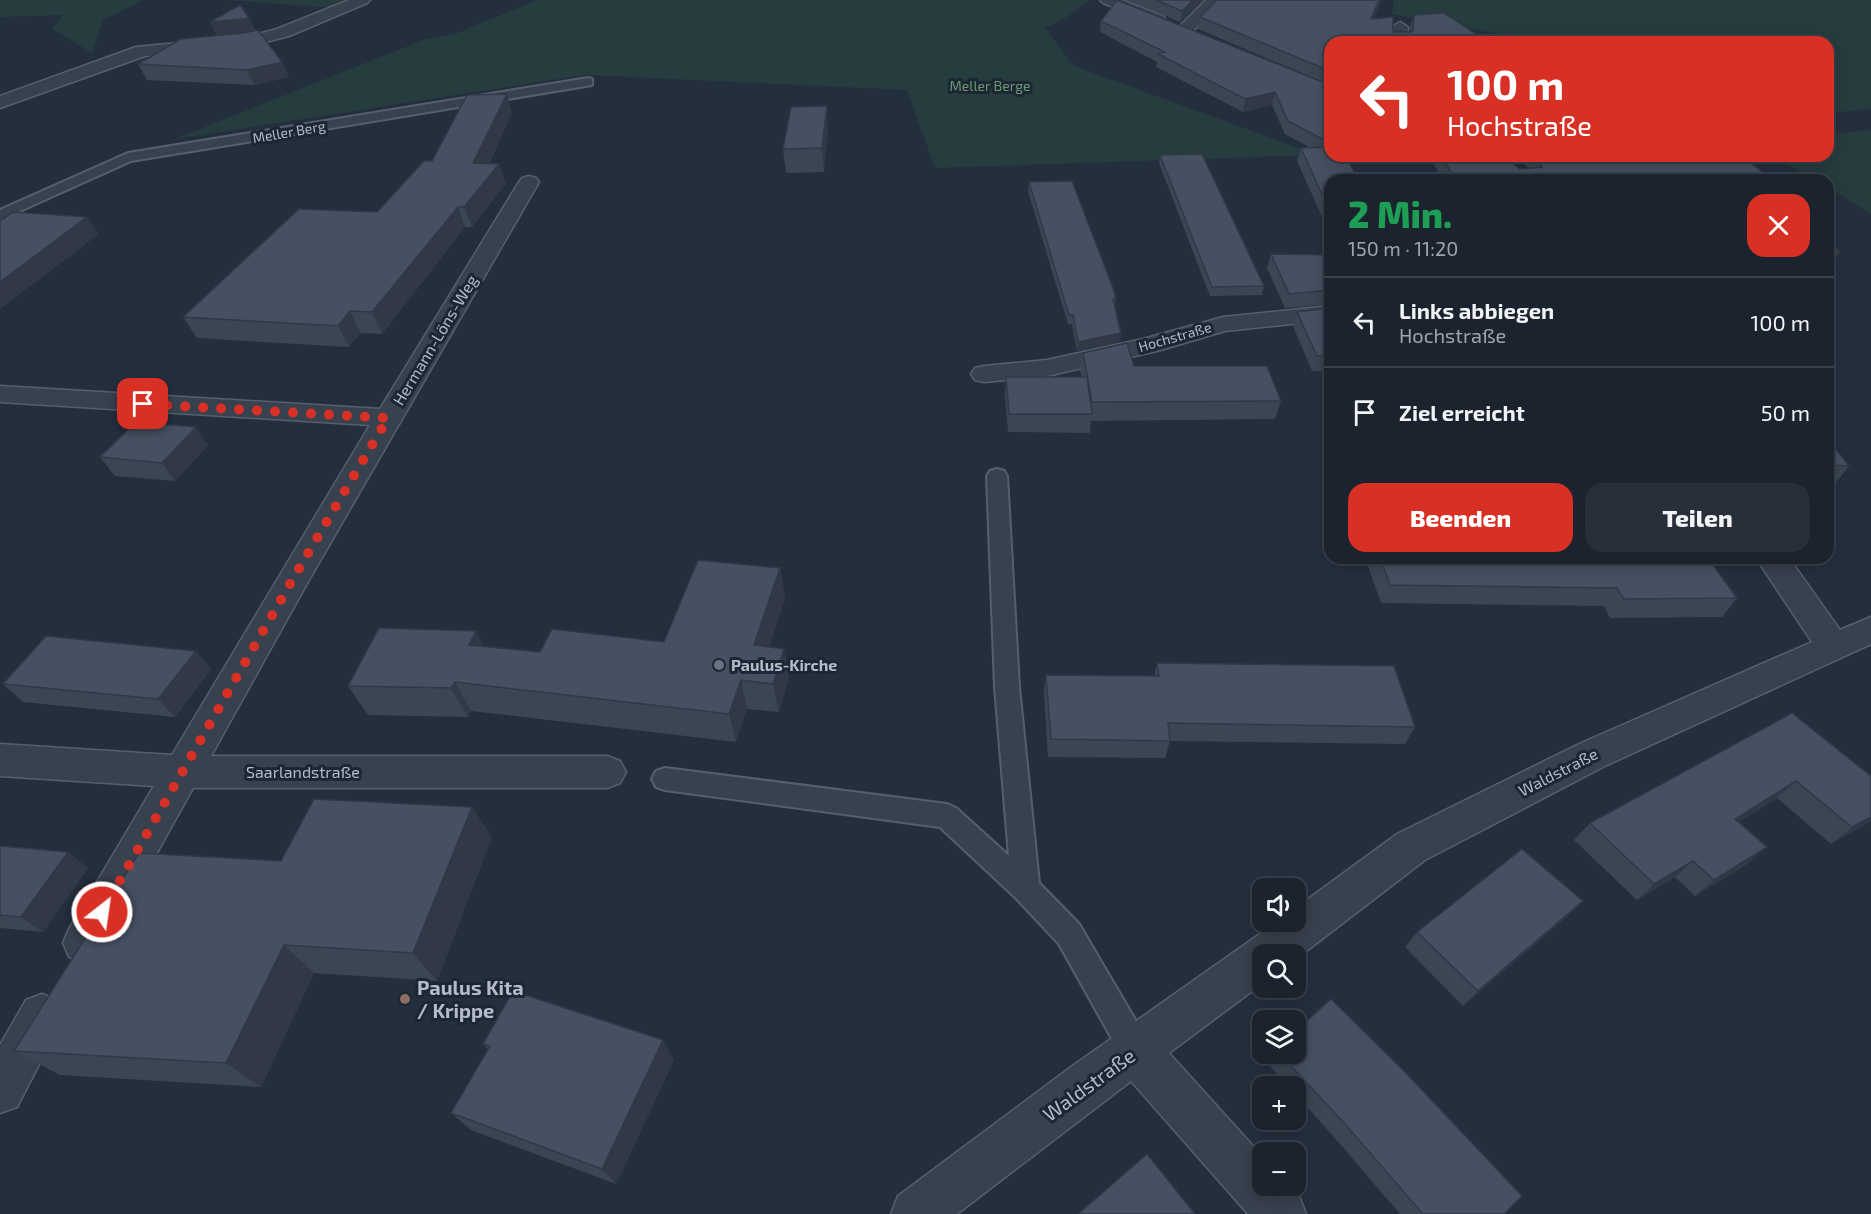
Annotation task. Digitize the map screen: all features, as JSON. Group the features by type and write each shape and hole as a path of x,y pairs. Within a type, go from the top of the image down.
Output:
{"street":[{"path":"0,102 142,51 250,41 283,33 362,0"},
{"path":"1108,0 1190,33 1215,0"},
{"name":"Hermann-Löns-Weg","path":"0,1090 294,577 529,182"},
{"name":"Hochstraße","path":"984,374 1047,368 1148,346 1223,324 1324,314"},
{"path":"0,394 388,418"},
{"path":"1776,564 1832,645"},
{"name":"Waldstraße","path":"1281,944 1411,847 1592,755 1832,645 1871,630"},
{"name":"Saarlandstraße","path":"0,760 183,772 607,772"},
{"name":"Waldstraße","path":"916,1214 1088,1084 1252,965"},
{"path":"1136,1051 1281,1214"}],"lane":[{"name":"Meller Berg","path":"0,216 128,157 588,82"},
{"path":"997,476 1007,687 1026,890"},
{"path":"665,779 946,816 1026,890 1069,934 1136,1051"}],"green space":[{"path":"0,0 143,0 103,20 92,53 52,28 63,15 0,17"},
{"path":"228,0 351,0 335,8"},
{"name":"Meller Berge","path":"537,0 1089,0 1066,18 1045,28 1074,66 1318,155 935,168 907,90 584,75 175,139 426,39 455,34"},
{"path":"1394,0 1871,0 1871,109 1834,113 1834,36 1509,36 1392,14"},
{"path":"1871,130 1871,214 1834,191 1834,174 1804,174 1784,162 1834,162 1834,134"}],"building":[{"path":"1117,0 1324,83 1324,140 1288,121 1275,92 1245,99 1158,54 1165,52 1101,21"},
{"path":"1156,0 1193,0 1182,11"},
{"path":"1217,0 1379,0 1371,19 1393,17 1393,32 1411,32 1414,15 1444,13 1479,36 1324,36 1324,69 1200,17"},
{"path":"240,5 249,18 210,22"},
{"path":"258,30 282,62 247,70 138,64 181,39"},
{"path":"1512,33 1516,36 1479,36"},
{"path":"507,94 473,163 499,164 464,207 458,207 372,312 350,311 338,326 183,317 299,209 377,212 424,161 432,161 467,95"},
{"path":"827,106 822,148 783,149 791,107"},
{"path":"1324,147 1324,162 1349,162 1355,174 1324,174 1324,199 1301,148"},
{"path":"1202,154 1264,286 1212,287 1160,155"},
{"path":"1445,162 1510,162 1520,169 1542,167 1539,162 1750,162 1764,174 1452,174"},
{"path":"1072,181 1113,288 1116,299 1113,299 1121,333 1078,342 1073,315 1069,315 1029,182"},
{"path":"13,212 87,217 0,282 0,221"},
{"path":"1271,254 1324,255 1324,291 1289,294"},
{"path":"1324,309 1324,356 1317,356 1297,312"},
{"path":"1127,343 1134,366 1267,366 1281,401 1092,402 1083,353"},
{"path":"1006,377 1087,377 1092,414 1009,414"},
{"path":"136,422 196,427 162,463 100,457"},
{"path":"1834,447 1849,466 1834,465"},
{"path":"698,560 780,568 754,645 784,649 773,684 741,680 729,714 455,682 451,688 348,686 379,628 476,631 469,645 540,652 552,629 664,642"},
{"path":"1382,564 1712,564 1737,598 1624,599 1617,588 1390,585"},
{"path":"46,636 196,651 158,699 3,684"},
{"path":"1157,663 1394,666 1415,727 1168,723 1170,741 1051,739 1046,675 1159,676"},
{"path":"1792,713 1871,776 1871,817 1852,827 1796,781 1735,819 1767,847 1714,880 1693,861 1654,884 1590,823"},
{"path":"314,799 472,807 413,953 284,945 226,1063 14,1051 139,853 281,861"},
{"path":"0,846 68,852 21,917 0,915"},
{"path":"1522,849 1583,901 1478,991 1417,932"},
{"path":"513,991 663,1040 602,1169 451,1113 490,1046 483,1044"},
{"path":"1331,999 1406,1073 1522,1196 1504,1214 1423,1214 1306,1082 1306,1076 1300,1076 1289,1064 1306,1064 1306,1022"},
{"path":"1147,1154 1195,1214 1078,1214"}],"place":[{"name":"Paulus-Kirche","path":"719,665"},
{"name":"Paulus Kita / Krippe","path":"405,999"}],"route":[{"path":"102,912 388,418 143,404"}]}
